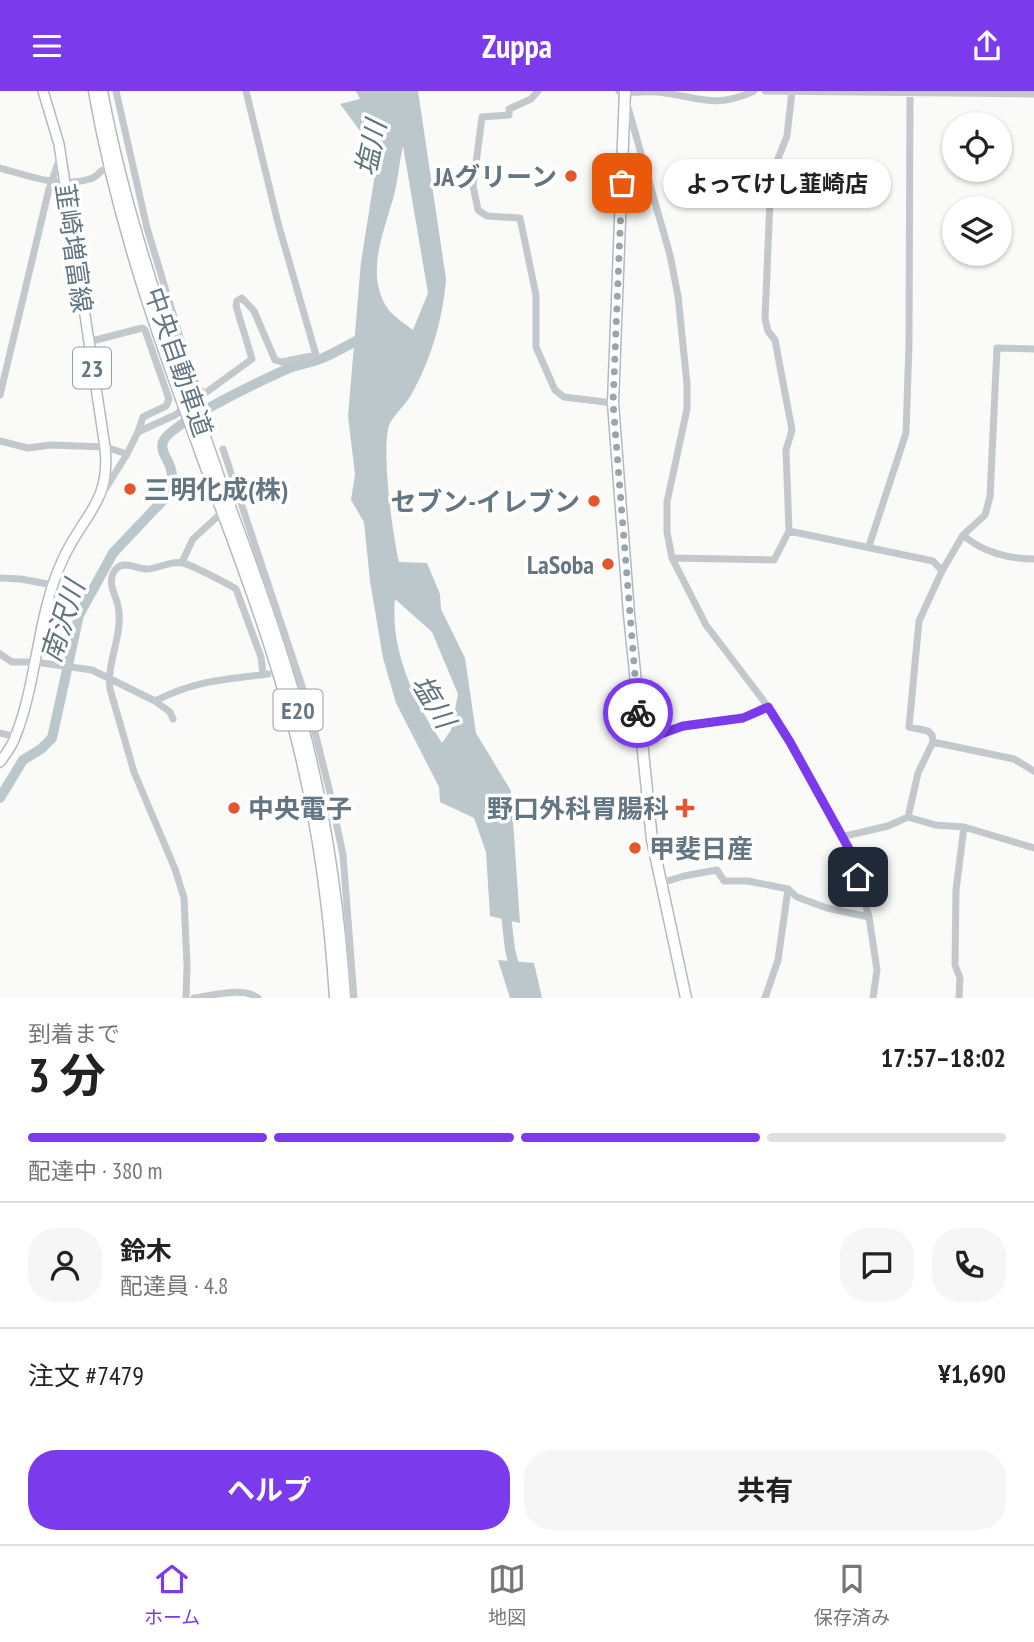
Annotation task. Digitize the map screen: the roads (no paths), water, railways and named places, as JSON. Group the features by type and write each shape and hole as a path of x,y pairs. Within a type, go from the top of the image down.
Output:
{"highway":[{"name":"中央自動車道","path":"94,91 125,231 156,332 188,403"},
{"name":"中央自動車道","path":"102,91 115,157 137,239 188,403 255,599 302,760 324,882 335,998"},
{"path":"624,94 613,403 641,741 652,840 686,998"},
{"name":"中央自動車道","path":"217,485 260,584 311,758 333,881 345,998"}],"main road":[{"name":"韮崎増富線","path":"0,762 16,737 53,585 65,554 99,499 105,472 105,447 65,182 54,120 43,91"}],"street":[{"path":"117,91 131,164 170,310 196,385 204,394"},
{"path":"138,432 175,415 252,359 236,306 237,300 242,298 254,311 275,360 282,362 316,355 278,223 246,91"},
{"path":"538,91 531,99 509,109 509,115 482,117 473,186 478,210 487,216 520,218 536,295 536,347 555,390 564,397 613,403"},
{"path":"754,91 728,101 703,101 680,94 658,92 624,94 670,255 678,296 687,384 687,409 667,502 667,531 672,558 706,625 768,707 849,849 870,916 877,970 873,998"},
{"path":"765,91 1034,94"},
{"path":"672,558 774,560 789,531 786,450 792,430 775,339 768,331 765,319 771,176 787,136 792,92"},
{"path":"869,547 906,433 910,92"},
{"path":"0,395 51,182 60,157"},
{"path":"0,168 51,182 90,179 103,170"},
{"path":"88,342 142,328 145,330 169,402 143,417 127,454 99,499"},
{"path":"908,817 918,773 933,742 928,731 909,727 919,621 963,535 985,515 990,498 997,348 1034,349"},
{"path":"0,442 28,449 54,445 105,447 127,454"},
{"path":"223,449 308,704 327,779 343,855 354,998"},
{"path":"182,562 193,539 217,517"},
{"path":"789,531 933,561 942,572"},
{"path":"963,535 975,546 1017,559 1034,559"},
{"path":"155,701 206,681 266,675 236,589 182,562 149,570 128,565 120,566 116,570 111,582 120,612 120,623 108,678 134,772 175,869 184,898 186,998"},
{"path":"0,578 53,585"},
{"path":"0,654 12,662 35,661 92,670 155,701 170,712 173,719"},
{"path":"641,741 683,726 743,718 768,707"},
{"path":"0,733 16,737"},
{"path":"933,742 1014,759 1034,771"},
{"path":"841,837 908,817 935,825 964,827 1034,848"},
{"path":"959,998 960,978 955,965 956,890 964,827"},
{"path":"661,883 717,870 724,881 748,881 788,889 797,897 827,908 870,916"},
{"path":"765,998 778,960 788,889"},
{"path":"194,998 244,992 258,998"}],"waterway":[{"name":"南沢川","path":"0,798 23,760 41,749 52,738 79,615 113,553 166,497 172,478 162,448 169,434 199,413 240,391 291,367 323,358 366,336"},
{"name":"塩川","path":"505,906 510,950 523,998"}],"place":[{"name":"JAグリーン","path":"571,176"},
{"name":"よってけし韮崎店","path":"622,183"},
{"name":"三明化成(株)","path":"130,489"},
{"name":"セブン-イレブン","path":"594,501"},
{"name":"LaSoba","path":"608,564"},
{"name":"中央電子","path":"234,808"},
{"name":"野口外科胃腸科","path":"685,808"},
{"name":"甲斐日産","path":"635,848"}]}
